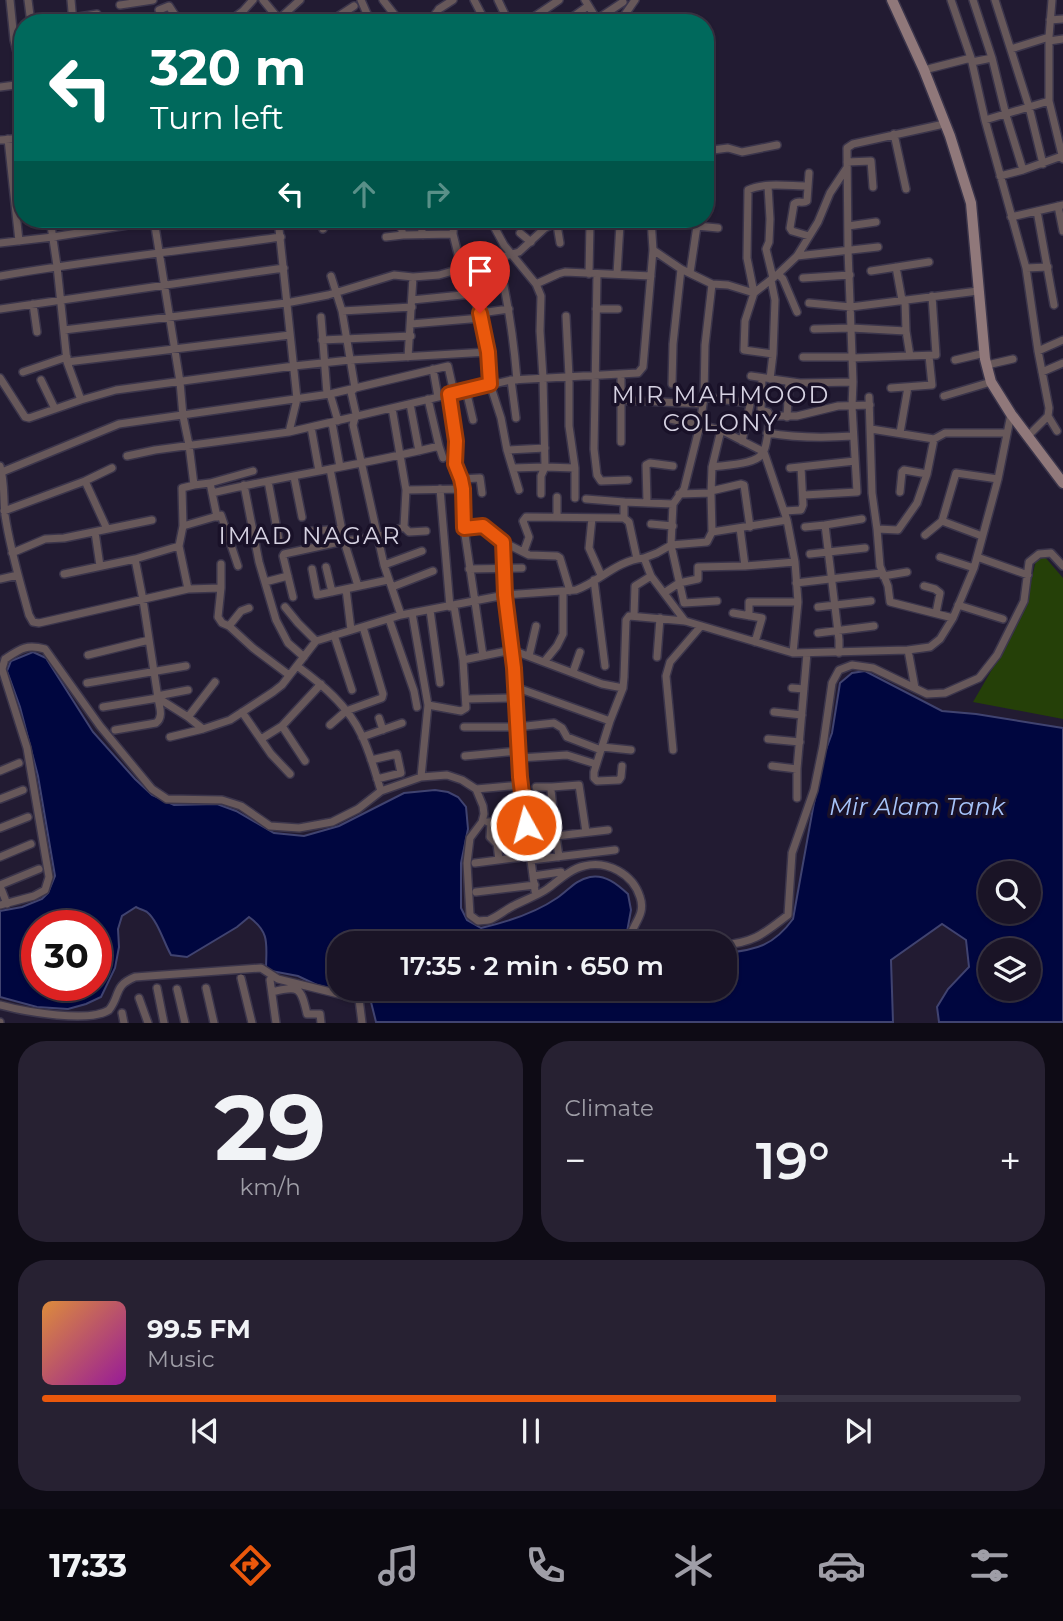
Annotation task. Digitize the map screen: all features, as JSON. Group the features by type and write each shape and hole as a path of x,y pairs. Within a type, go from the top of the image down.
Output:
{"main road":[{"path":"891,0 924,70 950,136 971,203 978,291 991,382 1010,414 1062,482"}],"street":[{"path":"10,0 14,20"},
{"path":"120,5 155,0 160,12 169,6 174,14"},
{"path":"239,14 253,0"},
{"path":"263,0 275,14"},
{"path":"287,14 300,0"},
{"path":"435,0 439,14"},
{"path":"436,14 453,0"},
{"path":"538,14 559,0"},
{"path":"625,14 635,0"},
{"path":"951,0 972,60 985,120 1026,268 1049,408 1048,416 1057,432"},
{"path":"973,0 1023,170"},
{"path":"995,0 1029,107 1043,164"},
{"path":"1000,176 1063,158 1049,101 1052,0"},
{"path":"604,14 622,1 628,10"},
{"path":"342,14 354,6"},
{"path":"1050,20 1063,19"},
{"path":"1011,49 1049,39 1063,39"},
{"path":"924,70 992,58"},
{"path":"985,120 1049,101"},
{"path":"804,495 857,492 852,406 848,148 853,144 944,124"},
{"path":"894,134 906,189"},
{"path":"4,139 14,207"},
{"path":"714,150 729,148 742,152 777,145"},
{"path":"754,293 797,256 847,165 871,161 873,187"},
{"path":"808,173 807,201 794,204 790,230 809,236"},
{"path":"773,354 744,350 745,321 754,293 747,258 748,190 768,186 808,186"},
{"path":"712,467 759,458 764,452 768,433 770,417 768,412 761,410 773,354 775,300 774,277 766,248 769,242 770,219 768,186"},
{"path":"1011,217 1060,206 1063,231"},
{"path":"1037,211 1054,305"},
{"path":"848,226 876,222"},
{"path":"714,227 718,228"},
{"path":"17,228 19,241"},
{"path":"51,228 67,360 81,400"},
{"path":"0,243 101,228"},
{"path":"155,228 194,485"},
{"path":"280,228 297,399 289,432"},
{"path":"401,228 403,235"},
{"path":"421,228 423,235"},
{"path":"453,228 462,270 481,316 488,352 490,384 519,490"},
{"path":"495,228 504,245 536,284 541,296 545,448 541,494"},
{"path":"64,330 286,303 338,292 394,275 439,275 519,252 545,228"},
{"path":"557,228 560,243"},
{"path":"590,228 596,309 594,449 597,475 601,481 628,480"},
{"path":"617,274 620,228"},
{"path":"127,456 289,432 514,380 638,373 643,367 651,276 653,250 651,228"},
{"path":"690,273 697,228"},
{"path":"520,233 531,242"},
{"path":"386,237 453,234"},
{"path":"0,276 281,237"},
{"path":"797,256 878,247"},
{"path":"653,250 681,269 712,284 728,285 754,293"},
{"path":"871,271 929,262"},
{"path":"896,267 904,300 910,356"},
{"path":"1026,268 1048,267"},
{"path":"0,309 284,268"},
{"path":"672,384 673,344 681,269"},
{"path":"501,272 515,348 516,418"},
{"path":"536,284 558,274 571,272 651,276"},
{"path":"803,278 850,275"},
{"path":"331,276 338,292 355,388"},
{"path":"408,356 413,277"},
{"path":"774,277 783,279 797,312"},
{"path":"712,284 700,425 684,489 673,504 671,545 684,603 717,601"},
{"path":"809,303 851,307 978,291"},
{"path":"342,311 472,294"},
{"path":"803,357 936,354 932,296"},
{"path":"33,304 37,332"},
{"path":"411,324 481,316 509,309"},
{"path":"596,309 618,309"},
{"path":"566,316 569,426 575,468 575,498"},
{"path":"321,317 324,363 340,467"},
{"path":"814,329 906,331"},
{"path":"1038,351 1063,340 1058,330"},
{"path":"23,372 67,360 290,335"},
{"path":"322,340 411,336"},
{"path":"0,378 27,418 116,390 350,360 488,352"},
{"path":"955,360 985,353"},
{"path":"891,388 932,384 929,356"},
{"path":"987,365 1013,359"},
{"path":"1042,373 1063,363"},
{"path":"221,588 188,589 39,623 33,622 9,541 1,469 111,426 328,394 448,366 456,441 455,464 463,489 464,528 483,656"},
{"path":"433,369 438,397"},
{"path":"621,374 621,442"},
{"path":"751,376 789,382 853,382"},
{"path":"41,380 54,409"},
{"path":"787,417 789,382"},
{"path":"944,396 991,382"},
{"path":"900,433 908,387"},
{"path":"355,388 351,392 356,414 353,425 384,565 401,615"},
{"path":"466,390 473,420"},
{"path":"428,399 443,458"},
{"path":"621,400 745,402 749,404 742,441"},
{"path":"770,417 787,417 869,401 872,493 877,544 889,599 893,604 953,618"},
{"path":"410,404 419,451"},
{"path":"391,408 406,490 404,527"},
{"path":"622,766 619,780 597,781 594,778 610,721 623,688 626,620 629,616 685,621 793,653 908,650 930,647 940,639 953,618 974,568 998,479 1010,414"},
{"path":"1027,437 1048,416"},
{"path":"670,419 722,430 764,452 785,511 794,562 798,602 793,653"},
{"path":"312,427 319,471"},
{"path":"871,429 934,439 945,433 1006,433"},
{"path":"170,737 223,722 273,692 282,685 316,641 401,615 505,595 566,591 584,587 624,563 657,553 671,545 707,542 712,532 712,467 722,430"},
{"path":"768,433 796,438 853,436"},
{"path":"877,530 898,530 917,503 927,474 934,439"},
{"path":"212,493 439,446"},
{"path":"507,450 545,448"},
{"path":"790,468 855,461"},
{"path":"647,502 646,465 650,463 673,466"},
{"path":"785,511 801,509 803,506 801,467"},
{"path":"4,511 112,468"},
{"path":"513,468 575,468"},
{"path":"330,469 344,541 358,586"},
{"path":"900,492 904,470 927,474"},
{"path":"188,589 179,546 183,526 182,488 253,471"},
{"path":"925,535 942,521 957,473 998,479"},
{"path":"294,477 302,517"},
{"path":"461,479 480,478 482,493"},
{"path":"85,481 107,529"},
{"path":"268,481 279,540"},
{"path":"210,483 217,517"},
{"path":"244,485 259,562 276,620 288,643 304,657"},
{"path":"679,494 711,492 744,485 750,527"},
{"path":"428,705 461,711 466,708 463,660 452,606 440,489"},
{"path":"406,490 463,489"},
{"path":"557,517 558,496"},
{"path":"586,499 673,504"},
{"path":"624,502 624,518"},
{"path":"183,526 221,515 238,566"},
{"path":"524,551 529,537 523,519 526,517 624,518 629,522 640,558 685,621"},
{"path":"592,518 589,548 598,578 605,666"},
{"path":"805,527 862,519"},
{"path":"12,553 45,539 61,539 152,520"},
{"path":"712,532 787,520"},
{"path":"942,521 982,536"},
{"path":"651,524 673,526"},
{"path":"825,525 839,653"},
{"path":"464,528 483,526 503,542 532,555 560,558 566,591 563,634 544,662"},
{"path":"293,597 284,554 377,537 404,527"},
{"path":"404,527 410,532 426,531"},
{"path":"740,528 745,566"},
{"path":"312,531 342,529"},
{"path":"95,532 100,566"},
{"path":"0,543 9,541"},
{"path":"476,892 535,888 521,785 503,542"},
{"path":"64,573 135,559 179,546"},
{"path":"810,554 864,548"},
{"path":"384,565 422,551"},
{"path":"737,944 759,937 788,915 792,853 814,790 832,683 839,670 852,665 873,668 927,694 945,692 979,678 997,655 1024,601 1029,562 1039,554 1051,553 1063,566"},
{"path":"940,557 974,568"},
{"path":"977,557 1028,575"},
{"path":"115,730 156,723 161,716 135,559"},
{"path":"664,593 679,583 698,579 698,567 794,562"},
{"path":"220,564 218,617 289,675"},
{"path":"326,567 332,592"},
{"path":"312,569 317,595 358,586 390,584 433,571"},
{"path":"469,569 522,569"},
{"path":"796,583 907,572"},
{"path":"0,579 18,575"},
{"path":"265,582 288,576"},
{"path":"634,616 635,586 651,576"},
{"path":"924,586 940,593 936,612"},
{"path":"346,589 351,630"},
{"path":"818,607 871,601"},
{"path":"749,616 749,602 798,602"},
{"path":"958,606 1003,619"},
{"path":"285,607 316,641"},
{"path":"229,626 240,611 249,608"},
{"path":"430,610 440,683"},
{"path":"412,613 428,705 421,777"},
{"path":"733,613 762,618 755,642"},
{"path":"657,657 660,618"},
{"path":"389,619 418,707"},
{"path":"529,656 536,626"},
{"path":"673,750 666,676 670,662 701,626"},
{"path":"818,633 874,626"},
{"path":"330,725 346,712 379,700 383,694 363,627"},
{"path":"334,635 352,690"},
{"path":"88,655 149,640"},
{"path":"39,869 0,886 4,905 45,890 49,877 27,748 2,669 5,659 26,647 45,649 100,726 152,789 167,799 222,800 241,806 270,826 299,828 332,822 358,809 381,791 421,777 447,775 476,789 483,806 482,822 470,838 467,863 470,915 478,921 490,919 544,891 567,874 584,866 601,865 619,869 631,881 640,897 642,913 633,931"},
{"path":"463,660 512,650 602,684 623,688"},
{"path":"908,650 915,688"},
{"path":"573,673 580,652"},
{"path":"797,798 807,653"},
{"path":"88,683 186,666"},
{"path":"298,666 321,684 346,712 362,737 381,791"},
{"path":"188,717 215,682"},
{"path":"261,739 282,726 321,684"},
{"path":"515,687 610,721"},
{"path":"792,688 804,689"},
{"path":"103,707 188,690"},
{"path":"158,697 203,729"},
{"path":"466,699 516,698"},
{"path":"242,712 271,754 290,774"},
{"path":"774,712 802,715"},
{"path":"379,718 383,730"},
{"path":"362,737 402,723"},
{"path":"464,727 517,727 554,723 562,728 567,737 601,749 631,750"},
{"path":"282,726 305,761"},
{"path":"768,739 800,742"},
{"path":"371,760 397,754 401,773 377,779"},
{"path":"465,756 567,755 597,764"},
{"path":"0,771 19,763"},
{"path":"772,766 797,769"},
{"path":"476,789 521,785"},
{"path":"536,787 579,785 586,832"},
{"path":"552,787 559,857"},
{"path":"0,799 23,790"},
{"path":"0,828 28,817"},
{"path":"499,860 496,844 490,837 489,822 525,820"},
{"path":"527,839 608,830"},
{"path":"0,857 32,844"},
{"path":"475,863 615,850"},
{"path":"533,876 561,872"},
{"path":"0,1005 79,1023 103,1017 111,1008 120,987 135,977 261,968 278,979 359,999 362,1023"},
{"path":"241,978 252,1023"},
{"path":"270,980 276,1023"},
{"path":"139,998 150,1023 164,1021 156,988"},
{"path":"206,988 215,1023"},
{"path":"272,992 288,988 301,992 307,1014 320,1014 321,1023"},
{"path":"177,989 185,1023"},
{"path":"122,1013 124,1023"}],"green space":[{"path":"1045,557 1063,578 1063,719 973,702 1009,640 1026,604 1036,560"}],"water":[{"name":"Mir Alam Tank","path":"33,652 46,658 93,732 152,795 174,805 217,804 236,811 274,833 304,836 339,826 404,793 435,790 448,792 458,797 466,807 468,829 461,863 461,908 467,920 481,928 511,920 540,908 585,878 595,876 606,878 628,894 631,910 627,931 327,931 327,987 298,976 266,970 266,940 261,929 249,917 187,957 171,955 151,916 136,907 122,916 118,929 119,947 112,974 112,910 21,910 21,1001 92,1001 68,1009 37,1007 0,997 0,911 22,907 42,899 48,893 55,876 38,776 20,707 7,671 11,661"},
{"name":"Mir Alam Tank","path":"865,671 942,711 1063,728 1063,1022 939,1022 937,1007 948,989 969,967 966,940 942,924 891,960 893,1022 376,1022 371,1001 737,1001 737,951 764,945 779,935 793,919 840,683 852,673"}],"district":[{"name":"MIR MAHMOOD COLONY","path":"721,409"},
{"name":"IMAD NAGAR","path":"310,536"}],"route":[{"path":"480,313 488,352 490,384 449,394 456,441 455,464 463,489 464,528 483,526 503,542 505,595 514,668 520,777 526,825"}]}
